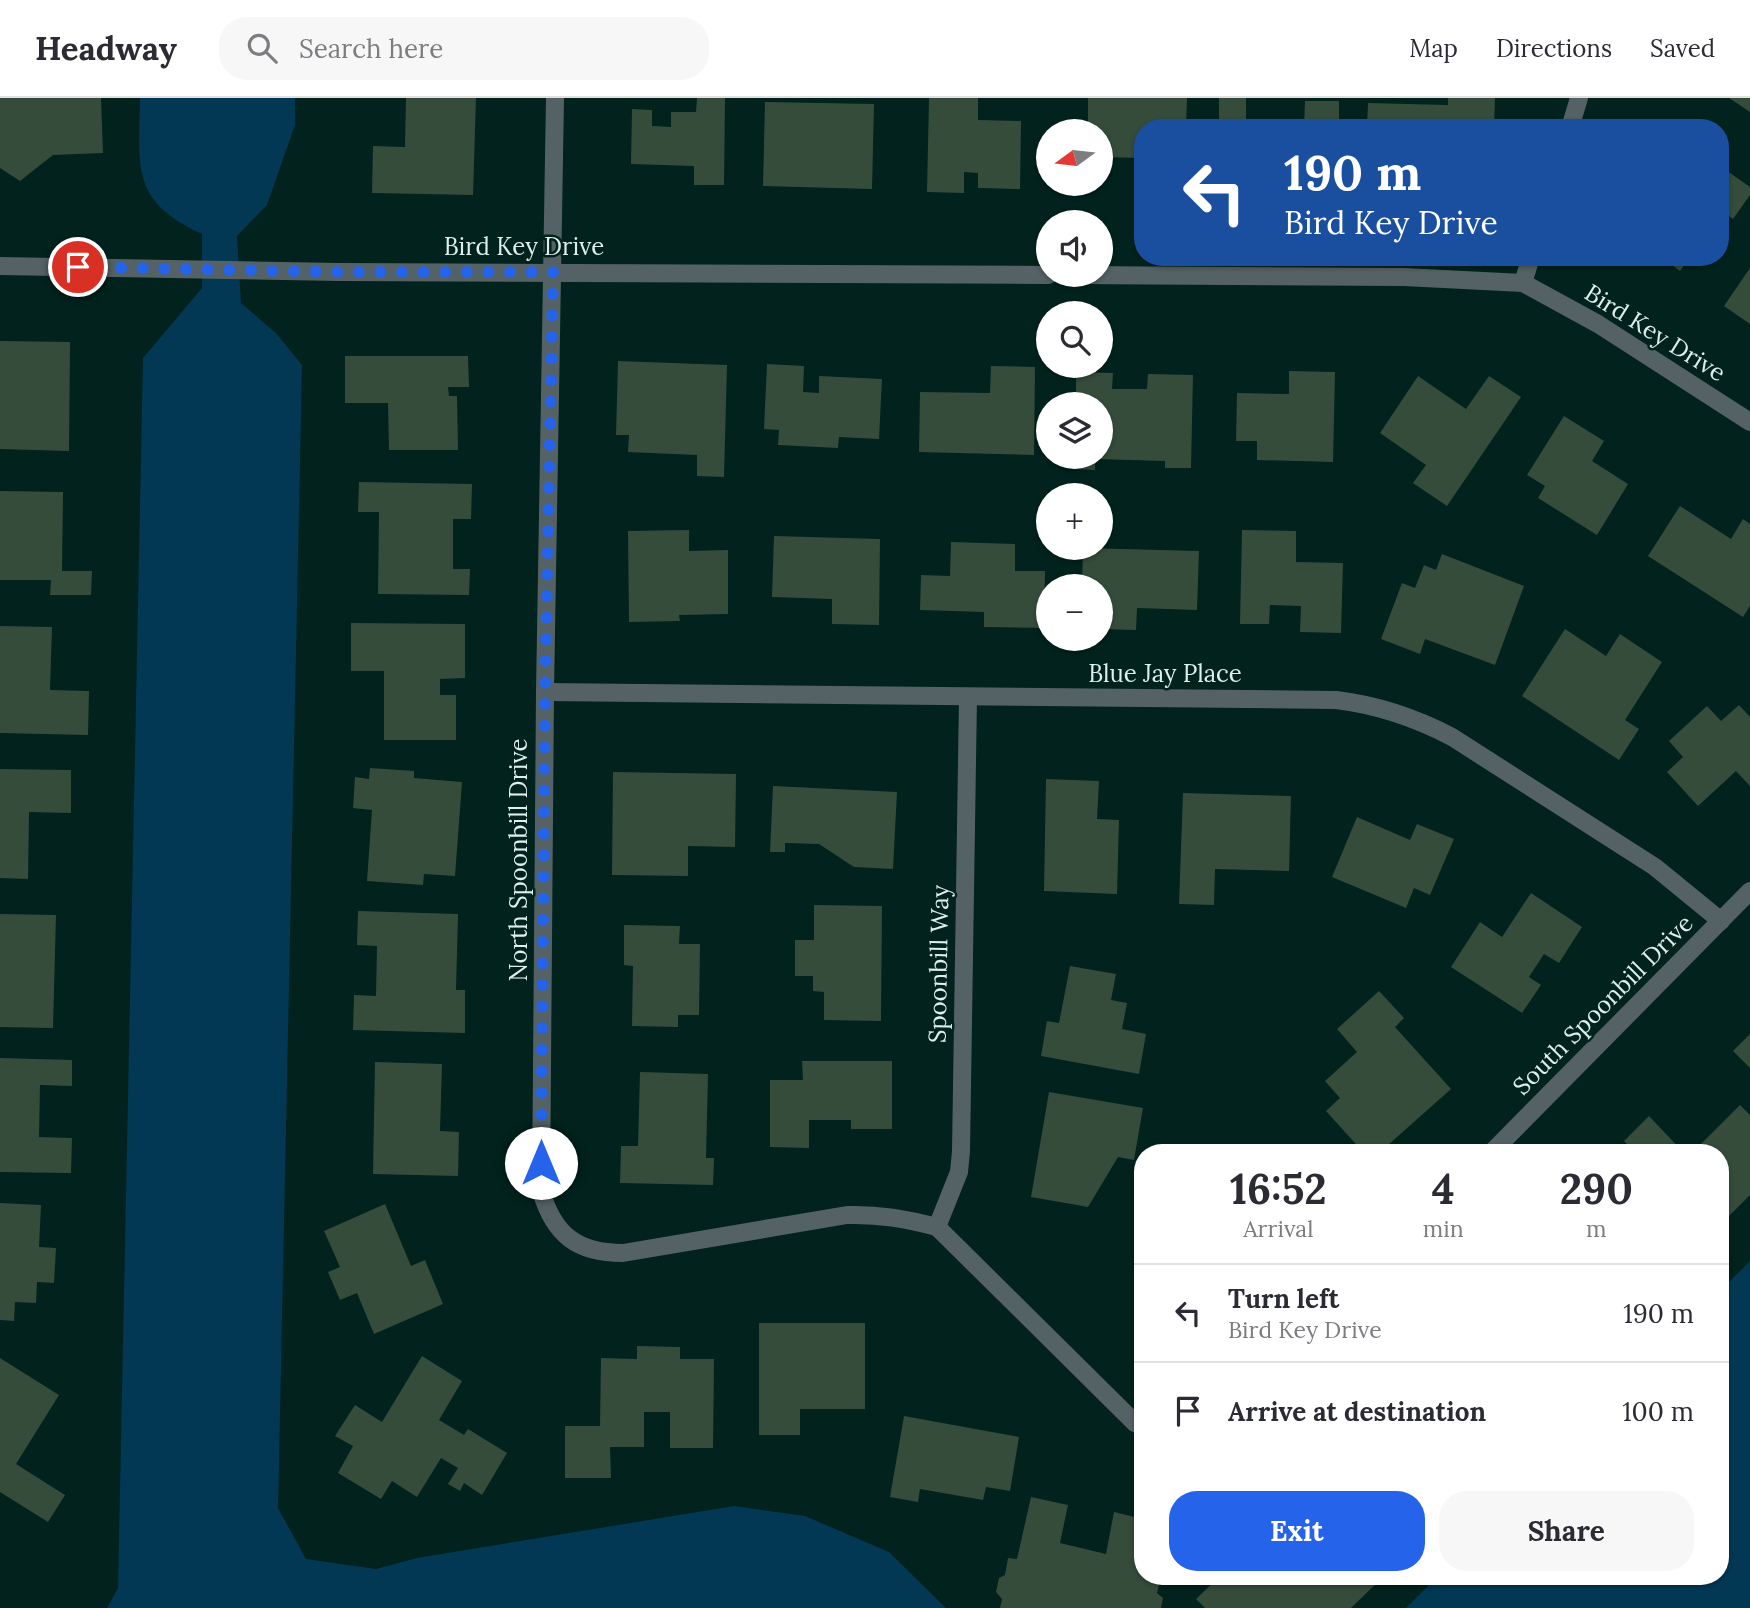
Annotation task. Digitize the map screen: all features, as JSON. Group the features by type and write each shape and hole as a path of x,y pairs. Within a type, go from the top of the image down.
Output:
{"street":[{"name":"North Spoonbill Drive","path":"555,98 545,692 541,1191 548,1213 560,1232 582,1247 623,1253 847,1215 900,1217 937,1227"},
{"path":"1573,119 1579,98"},
{"name":"Bird Key Drive","path":"0,266 339,272 1036,275"},
{"path":"1523,283 1528,266"},
{"name":"Bird Key Drive","path":"1113,275 1404,277 1523,283 1598,324 1750,422"},
{"name":"Blue Jay Place","path":"545,692 1336,700 1368,704 1398,712 1452,737 1655,867 1721,921"},
{"name":"Spoonbill Way","path":"937,1227 959,1172 961,1151 968,697"},
{"name":"South Spoonbill Drive","path":"1500,1144 1750,891"},
{"path":"937,1227 1134,1422"}],"water":[{"path":"140,98 295,98 295,125 267,205 237,236 241,303 276,333 302,365 278,1508 306,1559 376,1569 417,1558 734,1506 805,1516 889,1552 946,1608 107,1608 118,1588 143,358 202,288 202,234 162,209 150,195 144,180 139,144"},
{"path":"1750,1261 1750,1608 1406,1608 1429,1585 1729,1585 1729,1282"}],"building":[{"path":"0,98 101,98 103,153 53,155 20,181 0,168"},
{"path":"406,98 476,98 473,195 372,193 373,146 405,147"},
{"path":"697,98 725,98 724,185 694,185 694,166 631,164 632,109 652,110 652,126 671,127 671,112 696,112"},
{"path":"929,98 978,98 978,120 1021,121 1020,189 978,188 978,173 964,172 964,193 927,192"},
{"path":"1088,98 1187,98 1186,119 1134,119 1134,158 1113,157 1113,119 1088,119"},
{"path":"1219,98 1246,98 1246,119 1219,119"},
{"path":"1448,98 1495,98 1494,119 1367,119 1368,103 1448,105"},
{"path":"1729,98 1750,98 1750,112"},
{"path":"1305,101 1339,101 1339,119 1304,119"},
{"path":"765,102 874,104 872,189 763,186"},
{"path":"1729,172 1750,187 1750,195 1733,219 1729,216"},
{"path":"1750,268 1750,324 1724,306"},
{"path":"0,341 70,342 69,451 0,449"},
{"path":"345,356 468,356 469,387 448,387 449,396 457,396 458,450 389,450 388,403 345,403"},
{"path":"618,361 727,365 724,477 697,476 697,455 628,452 629,435 616,435"},
{"path":"767,364 804,366 803,392 819,393 819,376 882,379 879,439 839,437 838,448 778,445 779,430 764,429"},
{"path":"991,366 1035,367 1034,455 919,452 920,392 990,393"},
{"path":"1289,371 1335,372 1333,462 1257,460 1257,441 1236,441 1237,393 1289,394"},
{"path":"1148,374 1193,375 1191,468 1165,468 1165,461 1113,460 1113,392 1076,392 1076,378 1113,378 1112,389 1147,389"},
{"path":"1418,376 1466,409 1489,376 1521,397 1447,506 1413,483 1426,465 1380,433"},
{"path":"1564,416 1604,441 1592,461 1628,484 1597,535 1538,498 1545,486 1527,475"},
{"path":"359,482 472,484 471,519 453,519 453,569 470,569 469,595 378,594 379,512 358,512"},
{"path":"0,491 63,492 62,571 92,571 91,595 50,595 51,580 0,580"},
{"path":"1680,506 1731,539 1743,519 1750,524 1750,606 1743,617 1648,556"},
{"path":"689,530 689,551 728,550 728,614 679,615 680,621 629,622 628,531"},
{"path":"1242,530 1296,531 1296,562 1343,563 1341,633 1300,632 1301,606 1270,605 1269,624 1240,624"},
{"path":"774,536 880,539 879,625 832,624 832,599 772,597"},
{"path":"951,542 1015,544 1015,571 1045,571 1045,574 1036,574 1036,628 984,627 984,612 920,610 921,575 950,576"},
{"path":"1113,549 1199,551 1197,610 1137,608 1136,630 1113,629 1113,574 1082,574 1083,560 1113,560"},
{"path":"1442,554 1524,586 1495,665 1425,639 1420,654 1381,639 1402,583 1415,588 1424,565 1436,570"},
{"path":"351,623 465,624 465,678 440,679 440,695 456,695 456,740 384,740 384,671 351,671"},
{"path":"0,626 52,627 50,690 89,691 88,735 0,733"},
{"path":"1565,629 1606,656 1620,634 1662,662 1625,720 1639,729 1619,760 1522,696"},
{"path":"1739,705 1750,717 1750,786 1736,771 1698,806 1667,772 1683,757 1669,741 1707,706 1721,721"},
{"path":"370,768 414,771 414,778 462,782 455,876 424,874 423,885 367,881 372,810 353,808 355,777 369,779"},
{"path":"0,769 71,770 71,813 29,812 28,879 0,878"},
{"path":"613,772 736,774 735,847 688,846 688,876 612,875"},
{"path":"1046,779 1099,781 1097,819 1119,820 1117,894 1044,891"},
{"path":"773,786 897,792 893,869 854,867 819,844 785,843 785,852 770,852"},
{"path":"1183,793 1291,796 1289,871 1215,869 1214,905 1179,904"},
{"path":"1357,817 1410,840 1417,824 1454,839 1430,895 1414,888 1406,908 1332,877"},
{"path":"1531,893 1582,927 1559,963 1544,954 1529,977 1541,985 1522,1013 1451,967 1480,922 1502,937"},
{"path":"814,905 882,906 881,1021 824,1020 824,992 813,991 813,976 795,976 795,940 814,940"},
{"path":"358,911 458,914 456,990 465,990 465,1033 353,1030 354,995 376,996 377,946 357,945"},
{"path":"0,914 56,915 53,1028 0,1027"},
{"path":"624,925 680,926 679,944 700,944 699,1015 678,1015 678,1027 632,1026 633,966 624,965"},
{"path":"1070,966 1116,974 1111,1000 1127,1003 1122,1029 1146,1034 1139,1074 1041,1056 1047,1021 1059,1023"},
{"path":"1379,991 1404,1018 1395,1027 1451,1089 1389,1144 1356,1144 1326,1111 1340,1098 1325,1081 1357,1052 1337,1029"},
{"path":"1750,1034 1750,1068 1733,1051"},
{"path":"0,1058 72,1060 72,1086 40,1085 39,1137 72,1138 71,1173 0,1172"},
{"path":"802,1061 892,1061 892,1129 851,1129 851,1120 809,1120 809,1148 770,1147 770,1080 803,1080"},
{"path":"375,1062 442,1064 440,1131 459,1132 458,1176 373,1174"},
{"path":"640,1072 708,1074 706,1158 714,1158 713,1185 620,1183 621,1146 638,1146"},
{"path":"1049,1092 1143,1108 1137,1144 1134,1144 1134,1160 1118,1157 1088,1207 1031,1197"},
{"path":"1740,1105 1750,1115 1750,1195 1729,1216 1729,1144 1701,1144"},
{"path":"1649,1116 1675,1144 1627,1144 1624,1141"},
{"path":"0,1203 41,1205 39,1247 56,1248 54,1283 37,1282 36,1303 15,1302 14,1321 0,1320"},
{"path":"385,1204 411,1266 425,1260 443,1304 374,1334 357,1293 340,1300 328,1272 340,1267 324,1231"},
{"path":"759,1323 865,1323 865,1409 800,1409 800,1435 759,1435"},
{"path":"637,1346 680,1347 680,1359 714,1359 713,1448 670,1448 670,1412 644,1412 644,1447 610,1447 611,1478 565,1478 565,1426 600,1426 601,1358 637,1359"},
{"path":"422,1356 462,1381 439,1420 464,1435 468,1429 507,1453 482,1495 464,1483 460,1491 448,1484 458,1468 441,1458 417,1497 392,1481 381,1499 338,1473 353,1446 335,1436 355,1405 382,1422"},
{"path":"0,1358 59,1395 16,1464 65,1495 48,1522 0,1492"},
{"path":"904,1416 1019,1437 1010,1491 986,1487 983,1500 920,1489 918,1502 890,1497"},
{"path":"1031,1497 1068,1505 1060,1543 1106,1554 1114,1512 1134,1517 1134,1585 1159,1585 1157,1593 1163,1598 1161,1608 1000,1608 1002,1599 996,1592 999,1578 1005,1575 1008,1558 1017,1559"},
{"path":"1211,1585 1375,1585 1351,1608 1205,1608 1196,1599"}],"route":[{"path":"78,267 339,272 553,272 545,692 541,1163"}]}
